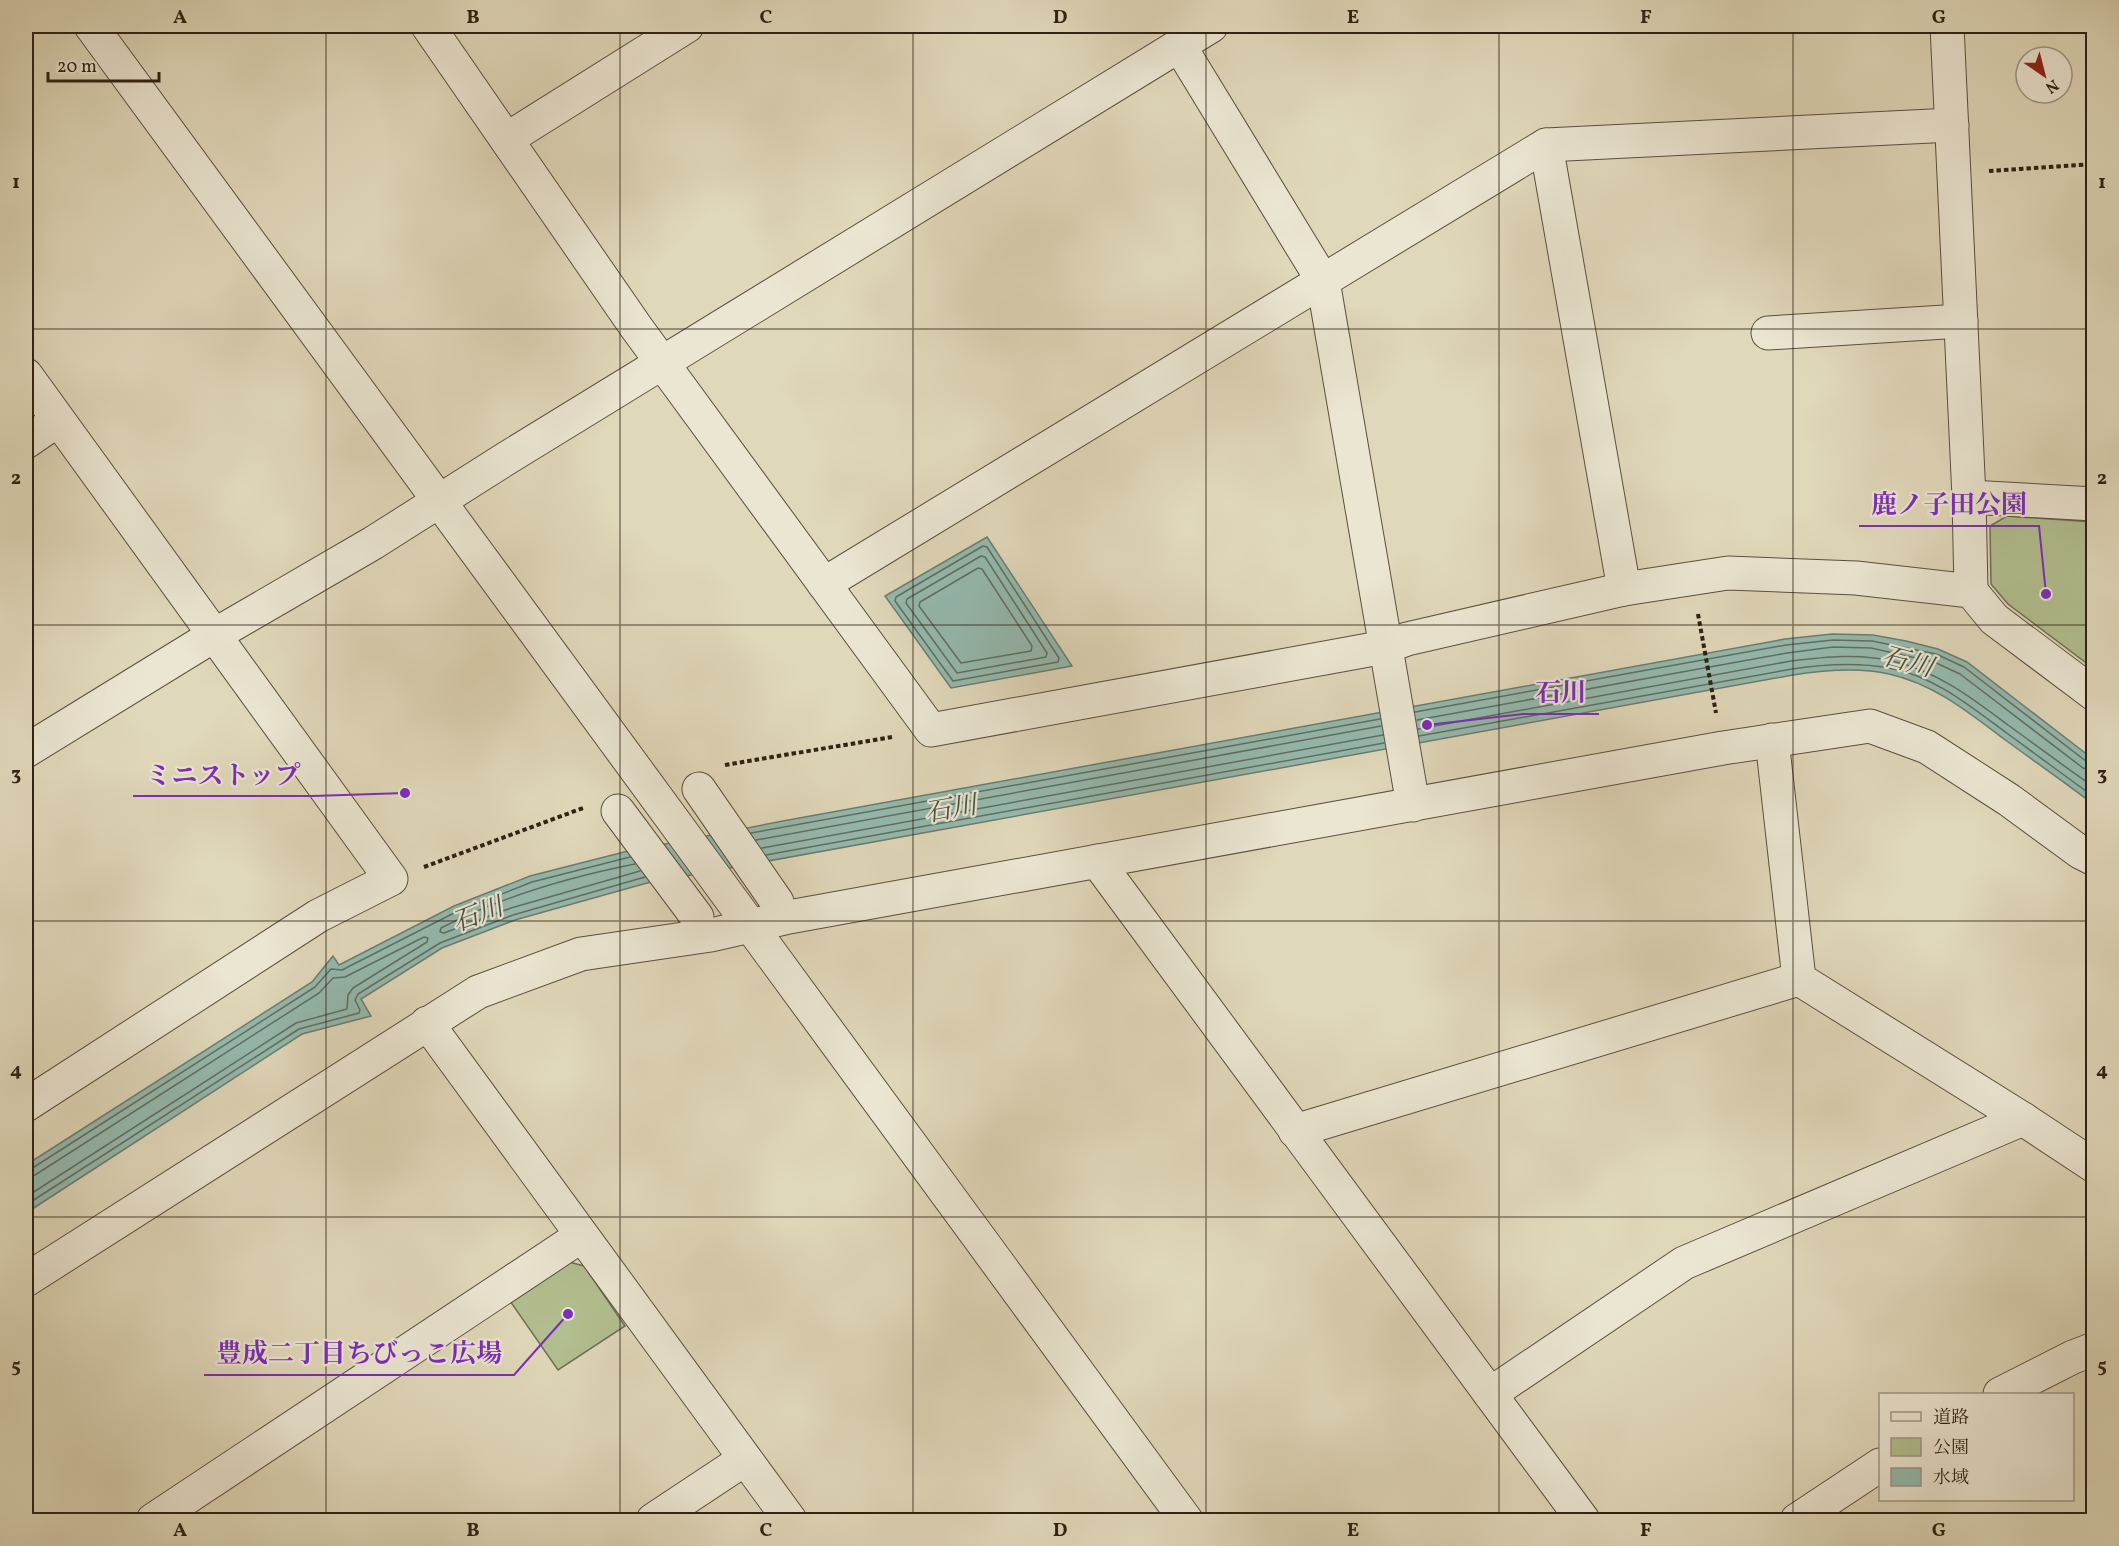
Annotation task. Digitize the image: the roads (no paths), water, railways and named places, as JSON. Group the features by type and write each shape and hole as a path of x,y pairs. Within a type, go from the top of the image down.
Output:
{"street":[{"path":"91,26 1186,1521"},
{"path":"428,26 662,362 932,730 1387,655 1407,639 1624,589 1728,573 1856,578 1971,591"},
{"path":"507,139 654,34 687,26"},
{"path":"26,751 213,636 373,543 662,362 1211,26"},
{"path":"1947,26 1969,497 1971,591 1994,619 2094,694"},
{"path":"1179,45 1323,281 1413,805"},
{"path":"824,584 1546,145 1952,126"},
{"path":"1546,145 1624,589"},
{"path":"1768,333 1961,321"},
{"path":"26,375 391,879 318,916 26,1105"},
{"path":"26,442 58,420"},
{"path":"1969,497 2094,504"},
{"path":"26,1280 478,992 581,954 711,935 789,917 1097,861 1772,740 1870,726 1927,747 2009,800 2080,852 2094,859"},
{"path":"1772,740 1799,979"},
{"path":"699,789 777,902"},
{"path":"602,809 697,917"},
{"path":"1097,861 1583,1521"},
{"path":"1295,1131 1799,979 2094,1166"},
{"path":"428,1023 790,1521"},
{"path":"1490,1394 1684,1263 2023,1119"},
{"path":"153,1521 581,1236"},
{"path":"2004,1393 2073,1357 2094,1349"},
{"path":"653,1521 745,1459"},
{"path":"1797,1521 1879,1467"}],"water":[{"path":"987,537 1072,666 951,688 885,596"},
{"path":"1832,634 1873,635 1906,641 1938,649 1967,662 2093,759 2093,804 1964,709 1936,692 1889,674 1865,670 1829,671 1793,675 647,883 515,920 442,948 361,999 371,1016 302,1034 26,1213 26,1165 312,982 333,956 339,965 454,906 530,876 624,852 783,821 1785,639"}],"place":[{"name":"鹿ノ子田公園","path":"2046,594"},
{"name":"石川","path":"1427,725"},
{"name":"ミニストップ","path":"405,793"},
{"name":"豊成二丁目ちびっこ広場","path":"568,1314"}]}
